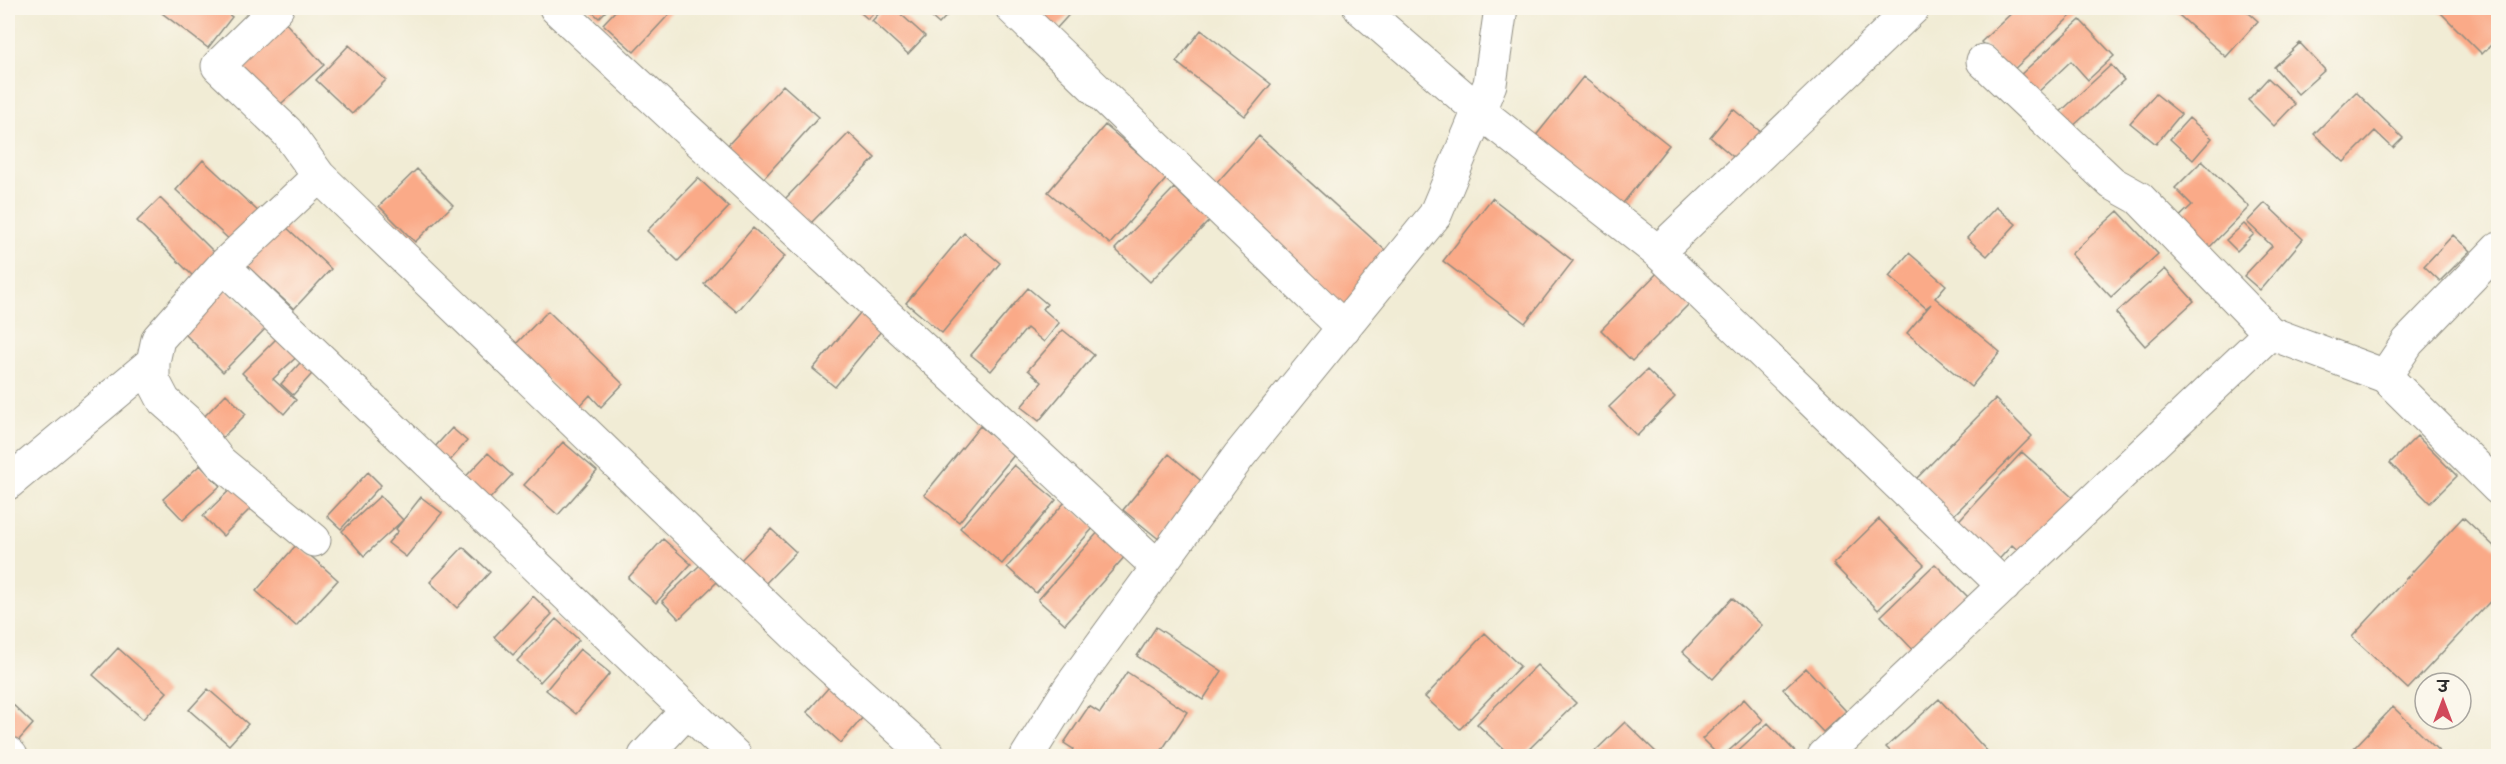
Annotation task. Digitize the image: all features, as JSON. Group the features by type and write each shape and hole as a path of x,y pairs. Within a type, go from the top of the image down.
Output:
{"street":[{"path":"277,8 218,66 287,132 319,176 807,646 929,756"},
{"path":"556,8 1158,567"},
{"path":"1012,8 1344,328"},
{"path":"1360,8 1479,111 1658,252 2004,586"},
{"path":"1027,756 1069,688 1239,456 1435,215 1490,84 1501,8"},
{"path":"1658,252 1913,8"},
{"path":"1983,61 2112,183 2139,198 2271,333 2385,376 2499,488"},
{"path":"314,540 220,462 190,424 164,400 153,380 153,362 158,339 223,266 319,176"},
{"path":"2385,376 2408,342 2499,249"},
{"path":"223,266 686,712 735,756"},
{"path":"1824,756 2271,333"},
{"path":"8,483 153,362"},
{"path":"645,756 686,712"},
{"path":"8,753 11,756"}],"building":[{"path":"166,8 220,8 232,17 208,48 162,13"},
{"path":"588,8 609,8 599,18"},
{"path":"618,8 675,8 634,52 603,24"},
{"path":"855,8 879,8 868,19"},
{"path":"884,8 894,8 925,36 908,54 872,21"},
{"path":"921,8 954,8 939,24"},
{"path":"1031,8 1075,8 1056,29"},
{"path":"2017,8 2069,8 2074,13 2010,73 1981,42"},
{"path":"2171,8 2243,8 2258,21 2226,57"},
{"path":"2436,8 2498,8 2498,38 2482,54"},
{"path":"282,19 324,65 273,111 231,65"},
{"path":"2080,20 2114,56 2088,80 2071,61 2035,95 2018,77"},
{"path":"1201,30 1271,84 1245,116 1176,62"},
{"path":"2300,43 2325,70 2298,94 2274,67"},
{"path":"349,45 386,80 352,114 316,80"},
{"path":"2111,65 2124,80 2071,128 2058,114"},
{"path":"1583,77 1669,145 1616,212 1530,143"},
{"path":"2268,78 2295,104 2274,126 2248,100"},
{"path":"783,85 819,117 764,178 727,146"},
{"path":"2356,92 2403,138 2393,148 2375,131 2344,162 2314,134"},
{"path":"2156,94 2181,114 2156,144 2130,123"},
{"path":"1733,109 1762,133 1738,161 1710,137"},
{"path":"2189,118 2212,138 2193,160 2170,139"},
{"path":"1105,125 1167,178 1110,244 1048,192"},
{"path":"849,133 875,158 809,225 783,201"},
{"path":"1259,136 1397,261 1350,312 1213,187"},
{"path":"203,160 261,214 234,244 176,190"},
{"path":"2202,161 2249,207 2202,255 2171,225 2192,205 2175,188"},
{"path":"417,169 453,205 415,242 379,206"},
{"path":"698,178 729,207 678,261 647,231"},
{"path":"1174,188 1209,221 1150,282 1115,249"},
{"path":"160,198 217,255 195,278 137,221"},
{"path":"1492,198 1573,261 1525,323 1443,261"},
{"path":"2265,203 2303,239 2260,290 2244,276 2272,246 2247,222"},
{"path":"1996,207 2016,224 1987,256 1967,238"},
{"path":"2118,211 2158,254 2111,297 2071,254"},
{"path":"2244,224 2254,234 2237,251 2226,240"},
{"path":"284,225 331,269 294,309 247,266"},
{"path":"753,228 785,256 737,312 704,284"},
{"path":"964,233 1000,263 942,333 906,303"},
{"path":"2453,235 2470,251 2440,281 2424,266"},
{"path":"1909,253 1946,285 1935,298 2000,352 1971,387 1907,333 1931,304 1926,308 1889,276"},
{"path":"1668,262 1699,294 1632,361 1601,330"},
{"path":"2165,269 2194,301 2145,346 2116,313"},
{"path":"224,287 266,328 223,372 181,330"},
{"path":"1028,288 1047,304 1043,309 1059,323 1044,342 1027,328 991,371 971,355"},
{"path":"865,307 886,325 835,387 813,369"},
{"path":"548,311 623,384 601,407 590,395 578,408 514,346"},
{"path":"285,330 305,349 273,379 296,400 284,414 242,373"},
{"path":"1063,330 1094,355 1039,421 1021,407 1042,382 1028,370"},
{"path":"308,354 320,365 293,395 281,384"},
{"path":"1647,370 1675,397 1637,436 1609,407"},
{"path":"226,394 246,414 216,444 196,425"},
{"path":"1995,399 2032,436 1947,522 1910,485"},
{"path":"980,426 1015,454 959,522 924,495"},
{"path":"452,428 467,441 448,463 433,449"},
{"path":"2417,436 2457,476 2430,503 2390,463"},
{"path":"563,442 597,471 558,515 524,485"},
{"path":"2022,452 2073,498 2022,554 2012,545 1993,566 1951,529"},
{"path":"488,453 512,475 479,510 455,488"},
{"path":"1169,454 1212,490 1166,545 1123,510"},
{"path":"200,465 220,486 183,520 163,499"},
{"path":"1014,465 1056,500 1002,564 960,528"},
{"path":"368,472 381,485 341,529 327,516"},
{"path":"240,480 259,500 223,536 203,516"},
{"path":"380,496 403,520 364,556 342,531"},
{"path":"421,497 442,513 406,557 388,543"},
{"path":"1065,502 1094,527 1036,593 1007,567"},
{"path":"2463,517 2498,550 2498,593 2425,671 2413,671 2413,684 2408,689 2352,637"},
{"path":"1879,519 1924,565 1878,610 1833,564"},
{"path":"771,529 796,552 760,589 735,566"},
{"path":"1100,530 1127,554 1065,624 1038,600"},
{"path":"663,539 691,564 656,603 628,578"},
{"path":"297,544 338,580 296,626 256,591"},
{"path":"463,547 490,572 457,608 430,582"},
{"path":"1935,564 1970,599 1915,652 1881,616"},
{"path":"700,565 717,582 679,619 662,601"},
{"path":"533,596 552,614 513,655 494,637"},
{"path":"1732,598 1762,625 1713,679 1683,652"},
{"path":"556,619 579,640 540,682 517,661"},
{"path":"1156,627 1222,671 1203,700 1137,656"},
{"path":"1485,633 1520,666 1460,729 1425,697"},
{"path":"118,648 167,692 143,719 93,675"},
{"path":"580,649 610,673 576,714 546,690"},
{"path":"1537,665 1576,703 1522,756 1511,756 1477,724"},
{"path":"1806,668 1846,711 1823,732 1783,689"},
{"path":"1127,672 1187,712 1158,756 1068,756 1073,749 1064,743 1089,706 1100,713"},
{"path":"829,687 863,717 841,743 807,712"},
{"path":"208,689 248,724 229,745 189,710"},
{"path":"1744,699 1763,720 1723,756 1719,756 1702,739"},
{"path":"1939,699 1988,752 1983,756 1895,756 1886,747"},
{"path":"8,700 33,724 11,749 8,746"},
{"path":"2393,707 2413,726 2413,731 2418,731 2444,756 2360,756 2353,749"},
{"path":"1625,722 1660,756 1590,756"},
{"path":"1768,723 1799,756 1732,756"}]}
